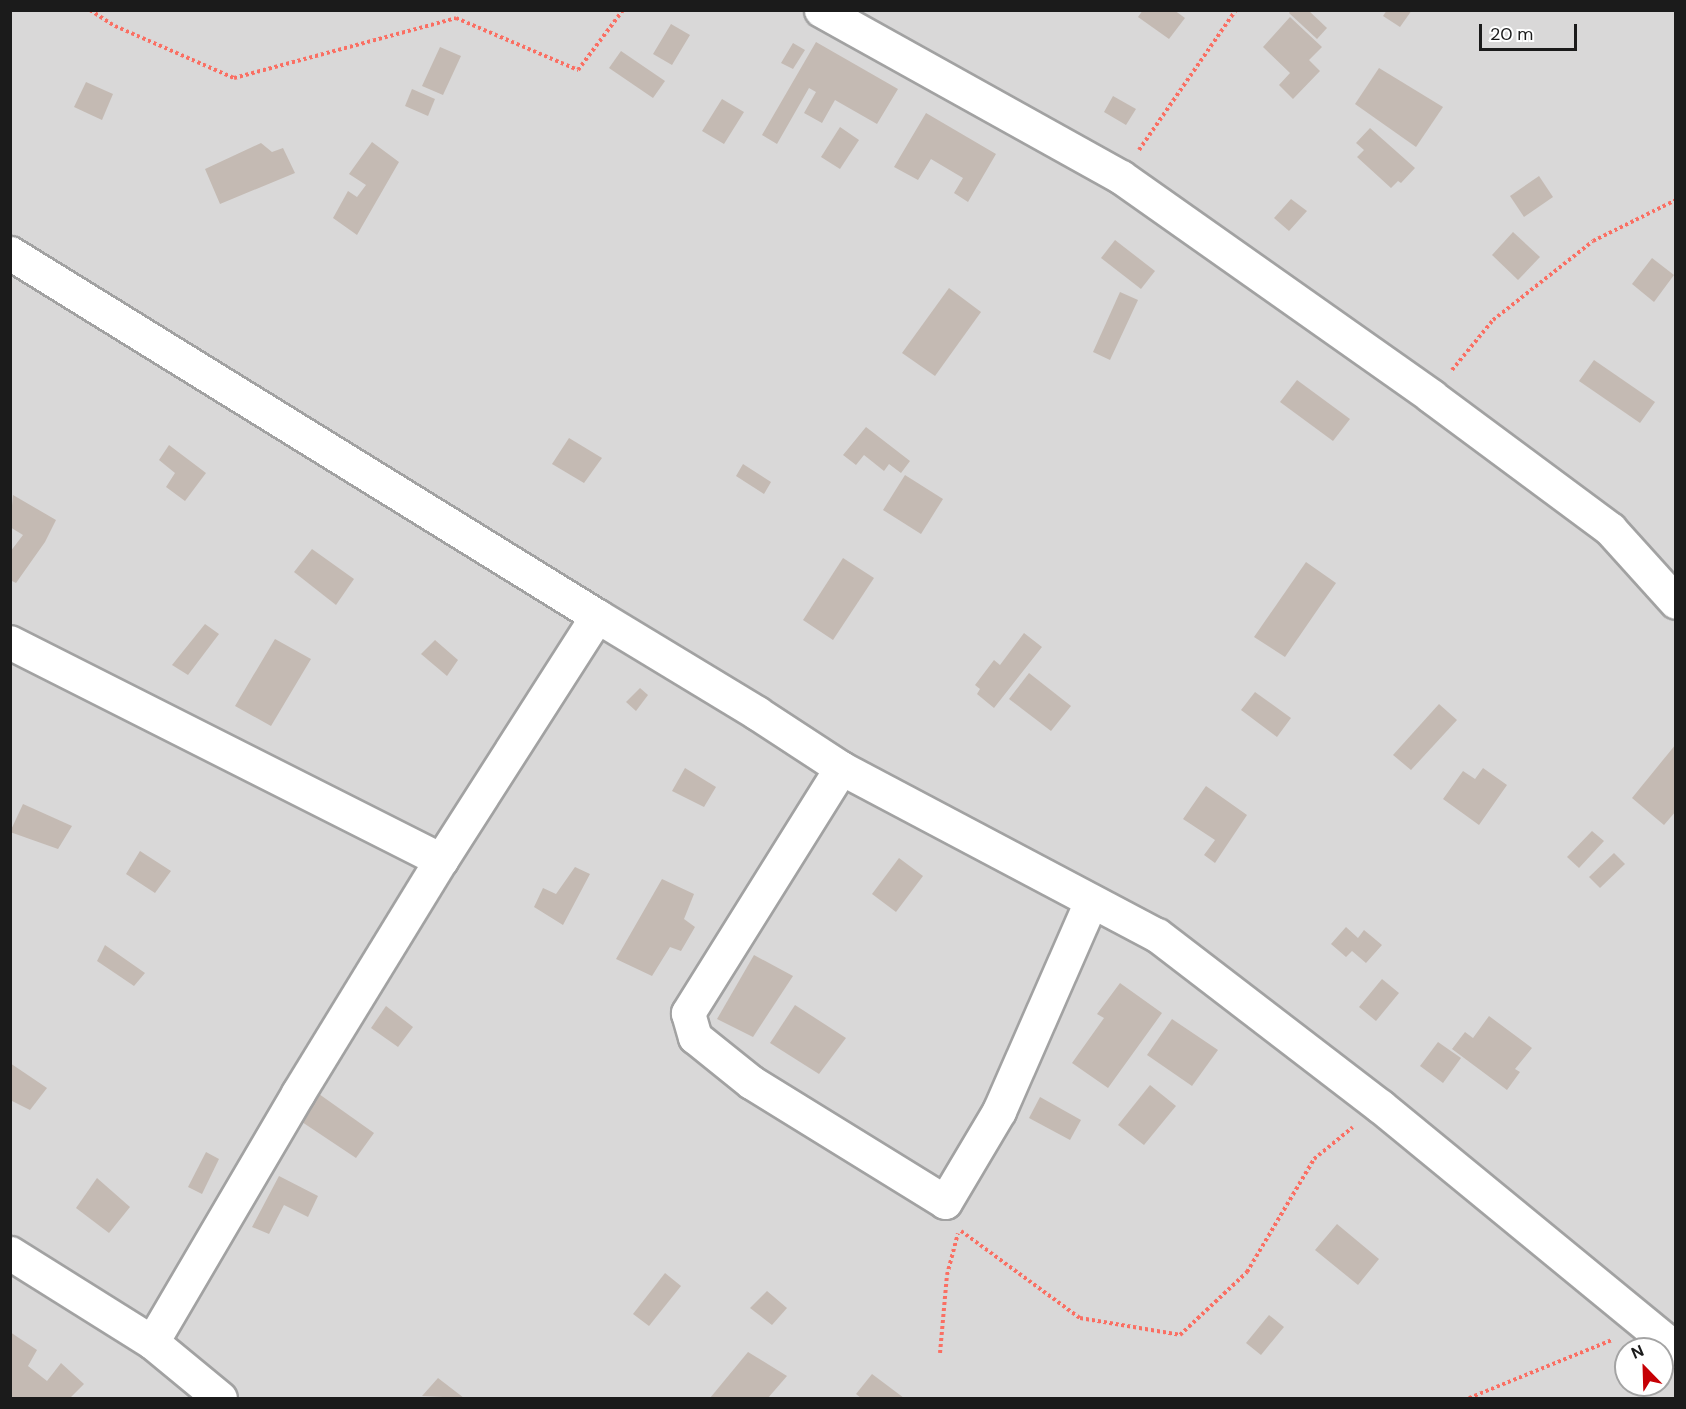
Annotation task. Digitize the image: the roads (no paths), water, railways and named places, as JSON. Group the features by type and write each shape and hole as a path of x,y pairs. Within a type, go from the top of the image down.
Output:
{"street":[{"path":"821,10 1121,177 1431,396 1610,529 1676,602"},
{"path":"10,253 597,616 758,712 841,768 1156,935 1380,1106 1676,1349"},
{"path":"152,1342 298,1093 441,860 597,616"},
{"path":"10,642 441,860"},
{"path":"841,768 688,1013 695,1036 751,1082 945,1202 999,1111 1091,901"},
{"path":"10,1253 152,1342 220,1398"}]}
